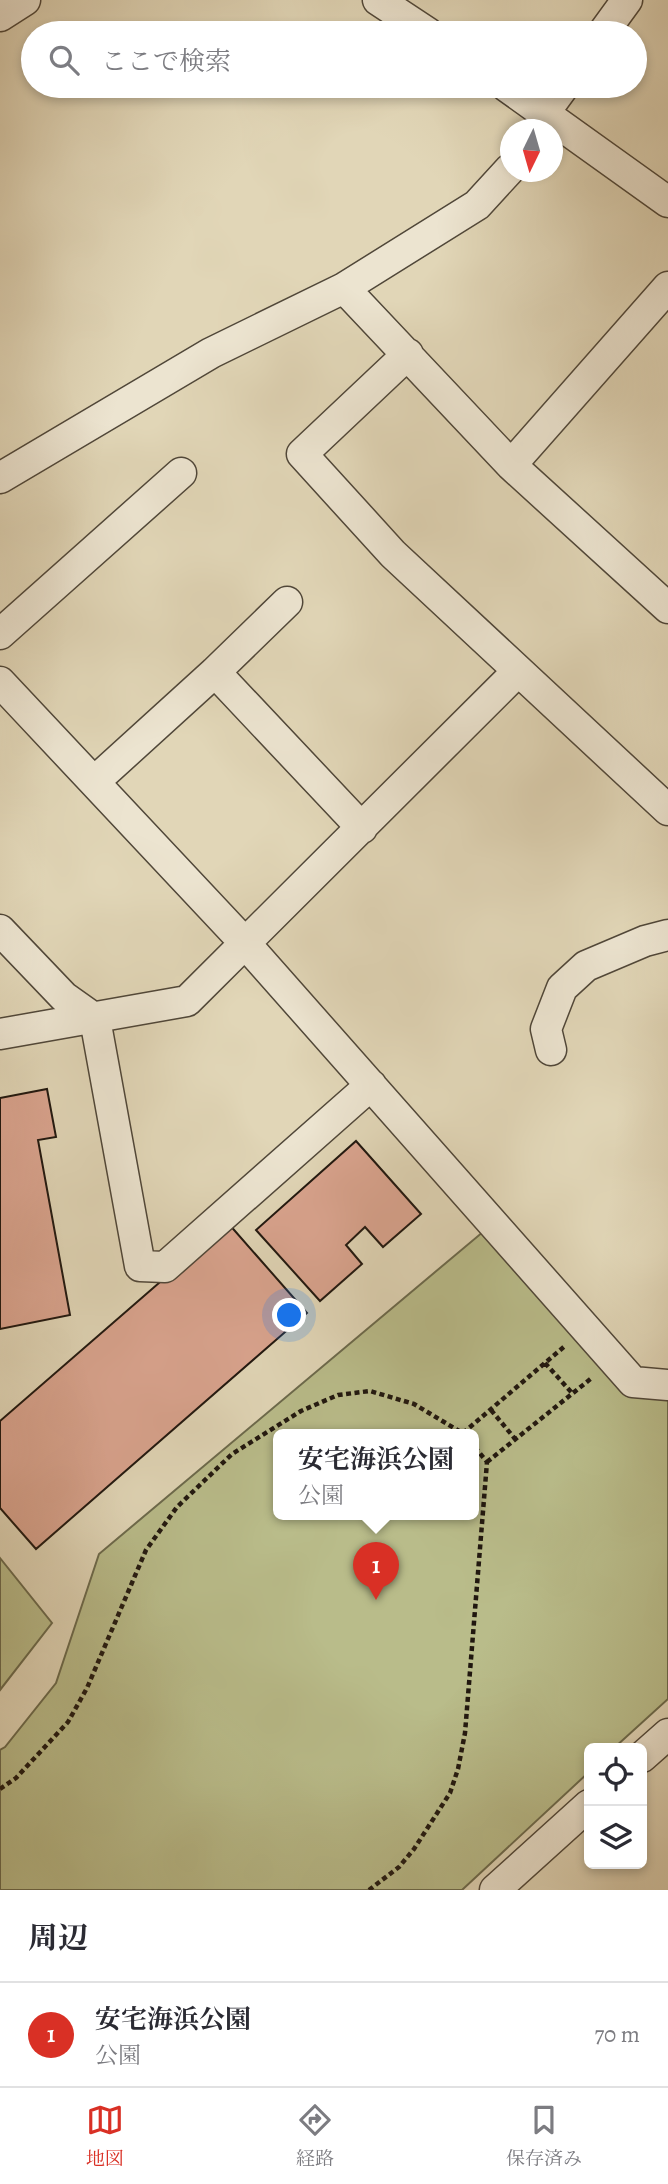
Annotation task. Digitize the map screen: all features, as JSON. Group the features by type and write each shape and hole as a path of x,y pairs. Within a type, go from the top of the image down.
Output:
{"street":[{"path":"0,16 25,0"},
{"path":"378,0 410,21"},
{"path":"612,21 627,0"},
{"path":"522,98 549,119"},
{"path":"550,119 559,98"},
{"path":"563,129 668,202"},
{"path":"0,478 211,353 344,288 477,205 500,180"},
{"path":"511,466 668,287"},
{"path":"344,288 511,466 668,608"},
{"path":"408,354 302,454 393,554 668,810"},
{"path":"0,634 181,474"},
{"path":"94,782 287,602"},
{"path":"215,671 362,828"},
{"path":"0,1034 187,1001 517,672"},
{"path":"0,682 244,942 633,1382 668,1385"},
{"path":"0,930 64,997 94,1019 140,1266 165,1267 371,1085"},
{"path":"551,1050 546,1029 562,988 586,966 645,941 668,935"},
{"path":"647,1753 668,1734"},
{"path":"495,1890 588,1806"}],"path":[{"path":"468,1429 586,1328"},
{"path":"487,1462 614,1360"},
{"path":"545,1363 573,1394"},
{"path":"274,1429 338,1395 370,1391 414,1404 456,1429"},
{"path":"491,1410 516,1440"},
{"path":"0,1788 16,1778 68,1722 87,1688 146,1550 177,1507 232,1454 273,1430"},
{"path":"369,1890 399,1867 414,1849 450,1793 458,1769 465,1733 487,1462 479,1452"}],"green space":[{"path":"484,1231 614,1360 630,1396 668,1399 668,1699 620,1743 584,1743 584,1777 462,1890 0,1890 0,1750 56,1683 99,1554"},
{"path":"0,1558 52,1623 0,1690"}],"building":[{"path":"47,1089 56,1137 38,1140 70,1315 0,1329 0,1098"},
{"path":"356,1141 421,1214 383,1247 365,1227 346,1245 362,1264 320,1301 256,1230"},
{"path":"228,1223 307,1313 36,1549 0,1508 0,1421"}],"place":[{"name":"安宅海浜公園","path":"376,1600"}]}
